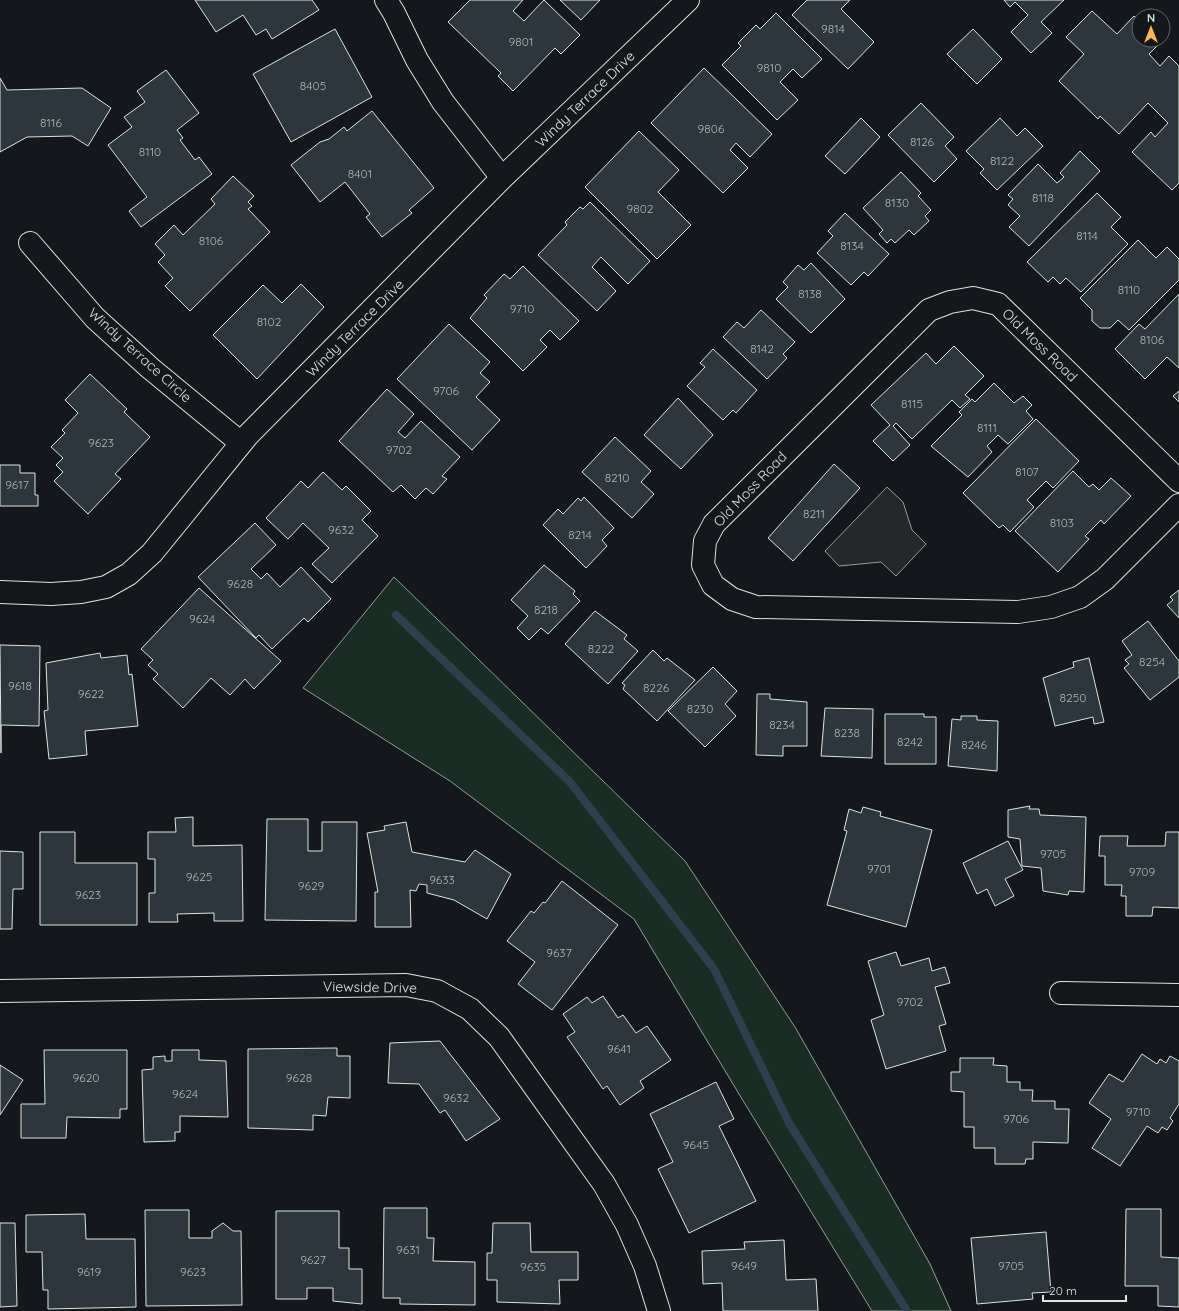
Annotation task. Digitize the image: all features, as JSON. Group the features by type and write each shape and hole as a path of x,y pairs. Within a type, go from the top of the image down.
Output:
{"street":[{"path":"386,0 417,60 443,102 502,178"},
{"name":"Windy Terrace Drive","path":"0,592 51,594 81,592 106,587 129,574 152,553 248,435 502,178 688,0"},
{"name":"Windy Terrace Circle","path":"30,242 95,318 150,368 241,444"},
{"name":"Old Moss Road","path":"1179,481 998,304 973,298 950,302 929,310 714,524 705,541 703,565 712,584 732,599 756,607 1018,612 1051,607 1080,596 1105,579 1179,505"},
{"name":"Viewside Drive","path":"0,991 406,985 437,991 470,1008 499,1037 604,1184 627,1225 645,1266 659,1311"},
{"path":"1060,993 1179,994"}],"green space":[{"path":"394,577 685,861 795,1027 930,1264 951,1311 872,1311 634,919 450,781 303,688"}],"shaded area":[{"path":"887,487 903,502 912,530 926,544 896,576 881,562 839,566 825,551"}],"building":[{"path":"195,0 312,0 319,10 272,39 266,29 256,35 243,15 216,32"},
{"path":"470,0 523,0 513,11 524,21 544,0 580,35 561,54 555,48 513,91 498,76 501,73 448,22"},
{"path":"560,0 600,0 581,20"},
{"path":"807,0 850,0 841,9 874,42 848,69 792,15"},
{"path":"1004,0 1064,0 1041,22 1052,33 1031,53 1011,32 1028,15 1015,2 1010,7"},
{"path":"1092,11 1117,34 1131,19 1131,48 1155,48 1149,54 1160,66 1169,56 1179,66 1179,183 1172,190 1132,152 1151,132 1155,137 1168,123 1148,103 1119,134 1100,116 1098,119 1059,81 1084,54 1066,37"},
{"path":"776,13 822,59 802,78 793,69 780,82 798,100 777,120 722,65 741,46 738,43 756,25 760,29"},
{"path":"335,29 372,97 291,142 253,74"},
{"path":"973,29 1002,59 977,84 947,54"},
{"path":"704,68 772,134 750,157 736,143 730,150 748,168 723,193 651,123"},
{"path":"166,70 199,113 177,130 183,138 180,140 195,160 199,157 212,174 141,227 129,211 147,197 108,145 132,127 124,117 145,102 137,91"},
{"path":"0,78 7,90 82,88 111,108 88,146 72,136 27,137 0,152"},
{"path":"921,103 954,137 945,146 957,159 934,182 888,135"},
{"path":"372,111 434,188 409,210 412,213 382,237 366,217 370,214 345,182 320,202 291,165 320,142 329,139 344,127 347,131"},
{"path":"861,118 880,137 845,174 825,156"},
{"path":"1000,118 1017,136 1025,128 1043,146 997,190 980,173 984,169 966,151"},
{"path":"639,131 679,170 658,192 691,225 657,259 585,187"},
{"path":"1080,151 1100,171 1029,246 1009,227 1020,216 1008,205 1013,199 1008,195 1038,164 1057,183 1064,177 1060,173"},
{"path":"901,172 921,193 918,196 931,210 925,216 929,221 914,235 909,230 895,243 891,239 887,243 879,234 883,230 863,208"},
{"path":"233,176 254,196 248,202 252,206 248,209 270,232 190,311 165,286 173,278 158,262 165,255 155,244 174,225 183,235 215,204 211,199"},
{"path":"1097,193 1121,217 1111,227 1128,244 1081,292 1066,278 1060,284 1053,277 1048,282 1027,262"},
{"path":"590,202 650,261 628,284 601,257 592,267 616,291 597,311 538,255 567,225 565,222 580,207 583,209"},
{"path":"845,213 889,254 868,276 864,272 851,285 817,253 833,236 828,231"},
{"path":"1138,240 1156,258 1167,247 1179,259 1179,280 1129,330 1118,320 1110,328 1100,328 1092,321 1092,310 1080,298"},
{"path":"811,263 845,299 811,333 776,299 788,287 783,282 798,265 804,270"},
{"path":"523,266 579,321 560,340 550,330 540,340 547,347 523,371 470,318 487,298 484,295 504,274 510,279"},
{"path":"301,284 324,307 257,379 213,335 263,285 282,303"},
{"path":"1179,294 1179,368 1167,357 1145,379 1115,349 1139,324 1145,329"},
{"path":"761,310 795,342 783,354 787,358 767,379 723,337 737,322 744,328"},
{"path":"449,324 490,362 480,373 490,382 476,397 500,420 472,450 397,379"},
{"path":"954,346 984,376 965,395 970,399 960,408 952,400 912,439 896,423 893,426 910,445 893,461 873,441 890,425 871,405 926,353 936,364"},
{"path":"713,349 757,390 736,413 733,410 723,420 687,386 705,367 700,363"},
{"path":"90,374 127,409 124,412 150,437 115,474 121,479 88,514 54,481 63,472 56,465 63,458 51,447 65,433 62,430 78,413 65,400"},
{"path":"994,383 1014,403 1023,396 1032,405 1026,411 1033,419 1008,444 998,435 987,446 992,452 968,477 931,446 962,415 959,412 972,399 975,402"},
{"path":"387,389 414,414 398,432 405,438 421,421 460,457 442,476 447,479 433,494 426,488 415,499 401,485 393,492 339,441"},
{"path":"1179,391 1179,402 1173,396"},
{"path":"678,398 713,435 681,469 644,435"},
{"path":"1036,419 1079,461 1053,488 1046,481 1027,500 1034,507 1010,532 1003,525 999,528 963,493"},
{"path":"615,437 651,471 641,482 654,494 632,518 582,472"},
{"path":"834,464 860,488 793,561 768,538"},
{"path":"0,465 20,465 20,473 35,473 35,495 38,495 38,506 0,506"},
{"path":"1073,471 1089,487 1093,484 1099,490 1111,478 1131,496 1104,524 1101,520 1085,536 1089,539 1058,572 1015,531"},
{"path":"323,472 342,490 346,486 371,511 362,520 378,536 332,583 312,564 329,548 303,523 288,539 266,518 301,481 308,488"},
{"path":"584,497 614,528 602,540 607,546 586,568 543,525 558,509 563,514 578,498 581,501"},
{"path":"255,523 276,545 251,569 261,579 267,573 280,587 301,567 331,599 308,622 304,618 272,649 259,635 256,638 198,577"},
{"path":"544,565 575,591 573,594 580,601 548,634 541,628 529,640 517,628 528,616 511,600"},
{"path":"199,588 281,661 254,689 245,679 230,695 211,678 183,708 153,679 158,674 148,665 153,660 141,649"},
{"path":"1179,590 1179,618 1167,605 1173,600 1170,597"},
{"path":"595,611 627,635 624,639 638,651 608,684 565,644"},
{"path":"1148,621 1179,661 1179,677 1150,700 1124,668 1129,664 1125,660 1132,655 1122,641"},
{"path":"0,645 40,646 39,726 1,725 1,753"},
{"path":"653,650 664,661 667,658 695,680 657,721 623,689 625,685 622,683"},
{"path":"100,653 101,658 127,655 129,675 132,674 138,726 85,731 87,755 49,759 44,711 48,710 46,663"},
{"path":"1089,658 1104,722 1094,724 1093,717 1055,726 1043,678 1074,667 1073,662"},
{"path":"713,667 737,691 725,704 736,716 705,747 668,711"},
{"path":"757,694 770,694 770,699 807,702 807,746 783,746 783,756 756,755"},
{"path":"825,708 873,709 872,758 821,756"},
{"path":"885,714 924,714 924,717 936,717 936,764 885,764"},
{"path":"961,716 977,716 977,720 998,721 997,771 948,766 952,719 961,720"},
{"path":"1030,806 1029,809 1039,809 1040,815 1086,817 1084,892 1069,891 1068,895 1043,891 1041,868 1022,866 1020,839 1008,837 1008,810"},
{"path":"863,807 881,812 880,816 932,830 906,927 827,905 847,831 844,830 849,809 861,813"},
{"path":"193,817 193,846 242,845 243,921 214,921 214,913 177,914 178,922 149,922 149,893 155,893 155,859 148,859 148,832 176,832 175,818"},
{"path":"267,819 308,819 308,851 322,851 322,822 357,822 356,921 265,920"},
{"path":"406,822 412,852 465,862 475,850 511,874 487,919 454,900 427,893 427,885 419,884 416,891 410,890 411,927 375,927 375,892 378,892 367,833 385,830 384,826"},
{"path":"40,832 75,832 75,863 137,863 137,925 40,925"},
{"path":"1166,832 1179,832 1179,908 1153,907 1152,916 1126,916 1126,896 1121,896 1122,885 1105,885 1105,856 1099,856 1100,836 1128,836 1127,846 1165,846"},
{"path":"1008,841 1023,870 1005,879 1014,896 995,906 987,889 977,894 963,863"},
{"path":"0,851 23,852 23,889 13,889 12,929 0,929"},
{"path":"562,881 618,925 552,1010 518,984 535,962 507,941 531,911 534,913 543,902 545,903"},
{"path":"896,952 901,966 929,958 932,971 945,967 950,983 935,987 946,1024 939,1026 946,1051 886,1069 871,1020 884,1015 868,961"},
{"path":"603,996 618,1018 623,1015 636,1033 647,1026 671,1060 640,1081 644,1088 620,1105 607,1086 603,1089 567,1037 575,1032 563,1014 587,997 592,1003"},
{"path":"440,1041 500,1119 466,1141 445,1110 440,1113 419,1084 388,1083 390,1043"},
{"path":"337,1048 337,1056 350,1056 350,1098 328,1097 326,1116 313,1115 313,1130 248,1128 248,1049"},
{"path":"44,1050 127,1050 127,1109 120,1109 120,1118 67,1117 66,1138 21,1138 21,1104 45,1104"},
{"path":"172,1050 199,1050 199,1060 226,1061 228,1117 180,1116 180,1132 175,1132 175,1141 144,1142 142,1070 153,1069 153,1057 165,1056 165,1061 172,1061"},
{"path":"1142,1054 1157,1064 1160,1059 1166,1063 1170,1056 1179,1061 1179,1104 1170,1118 1173,1121 1167,1130 1162,1127 1158,1133 1147,1126 1120,1166 1092,1148 1111,1119 1089,1103 1109,1074 1123,1082"},
{"path":"960,1058 994,1058 993,1065 1007,1066 1007,1082 1020,1082 1020,1090 1033,1090 1032,1101 1055,1101 1055,1109 1069,1109 1068,1143 1033,1142 1033,1159 1026,1159 1025,1164 995,1164 995,1148 974,1148 974,1127 964,1127 964,1092 951,1091 951,1072 960,1072"},
{"path":"0,1065 23,1080 0,1115"},
{"path":"716,1082 734,1119 719,1126 756,1201 689,1233 658,1169 673,1162 650,1114"},
{"path":"384,1208 427,1208 427,1238 434,1238 433,1261 475,1262 475,1305 400,1304 400,1298 383,1298"},
{"path":"1126,1209 1161,1209 1161,1257 1179,1258 1179,1307 1158,1306 1158,1286 1125,1286"},
{"path":"145,1210 189,1210 189,1238 212,1238 212,1231 223,1223 233,1231 241,1231 242,1305 146,1306"},
{"path":"276,1211 339,1211 339,1248 349,1248 349,1269 362,1269 362,1304 333,1301 333,1288 307,1288 307,1299 276,1299"},
{"path":"85,1214 86,1239 135,1239 136,1307 48,1309 48,1290 43,1290 42,1252 26,1252 26,1215"},
{"path":"0,1223 15,1223 17,1306 0,1307"},
{"path":"493,1223 530,1223 531,1252 578,1252 578,1280 559,1280 560,1304 497,1302 497,1280 487,1280 487,1253 492,1253"},
{"path":"1046,1232 1051,1292 1032,1293 1033,1299 977,1304 971,1238"},
{"path":"784,1240 786,1280 816,1279 818,1311 723,1311 722,1283 703,1284 702,1251 745,1249 744,1242"}],"waterway":[{"path":"396,615 570,782 714,969 789,1123 907,1311"}]}
